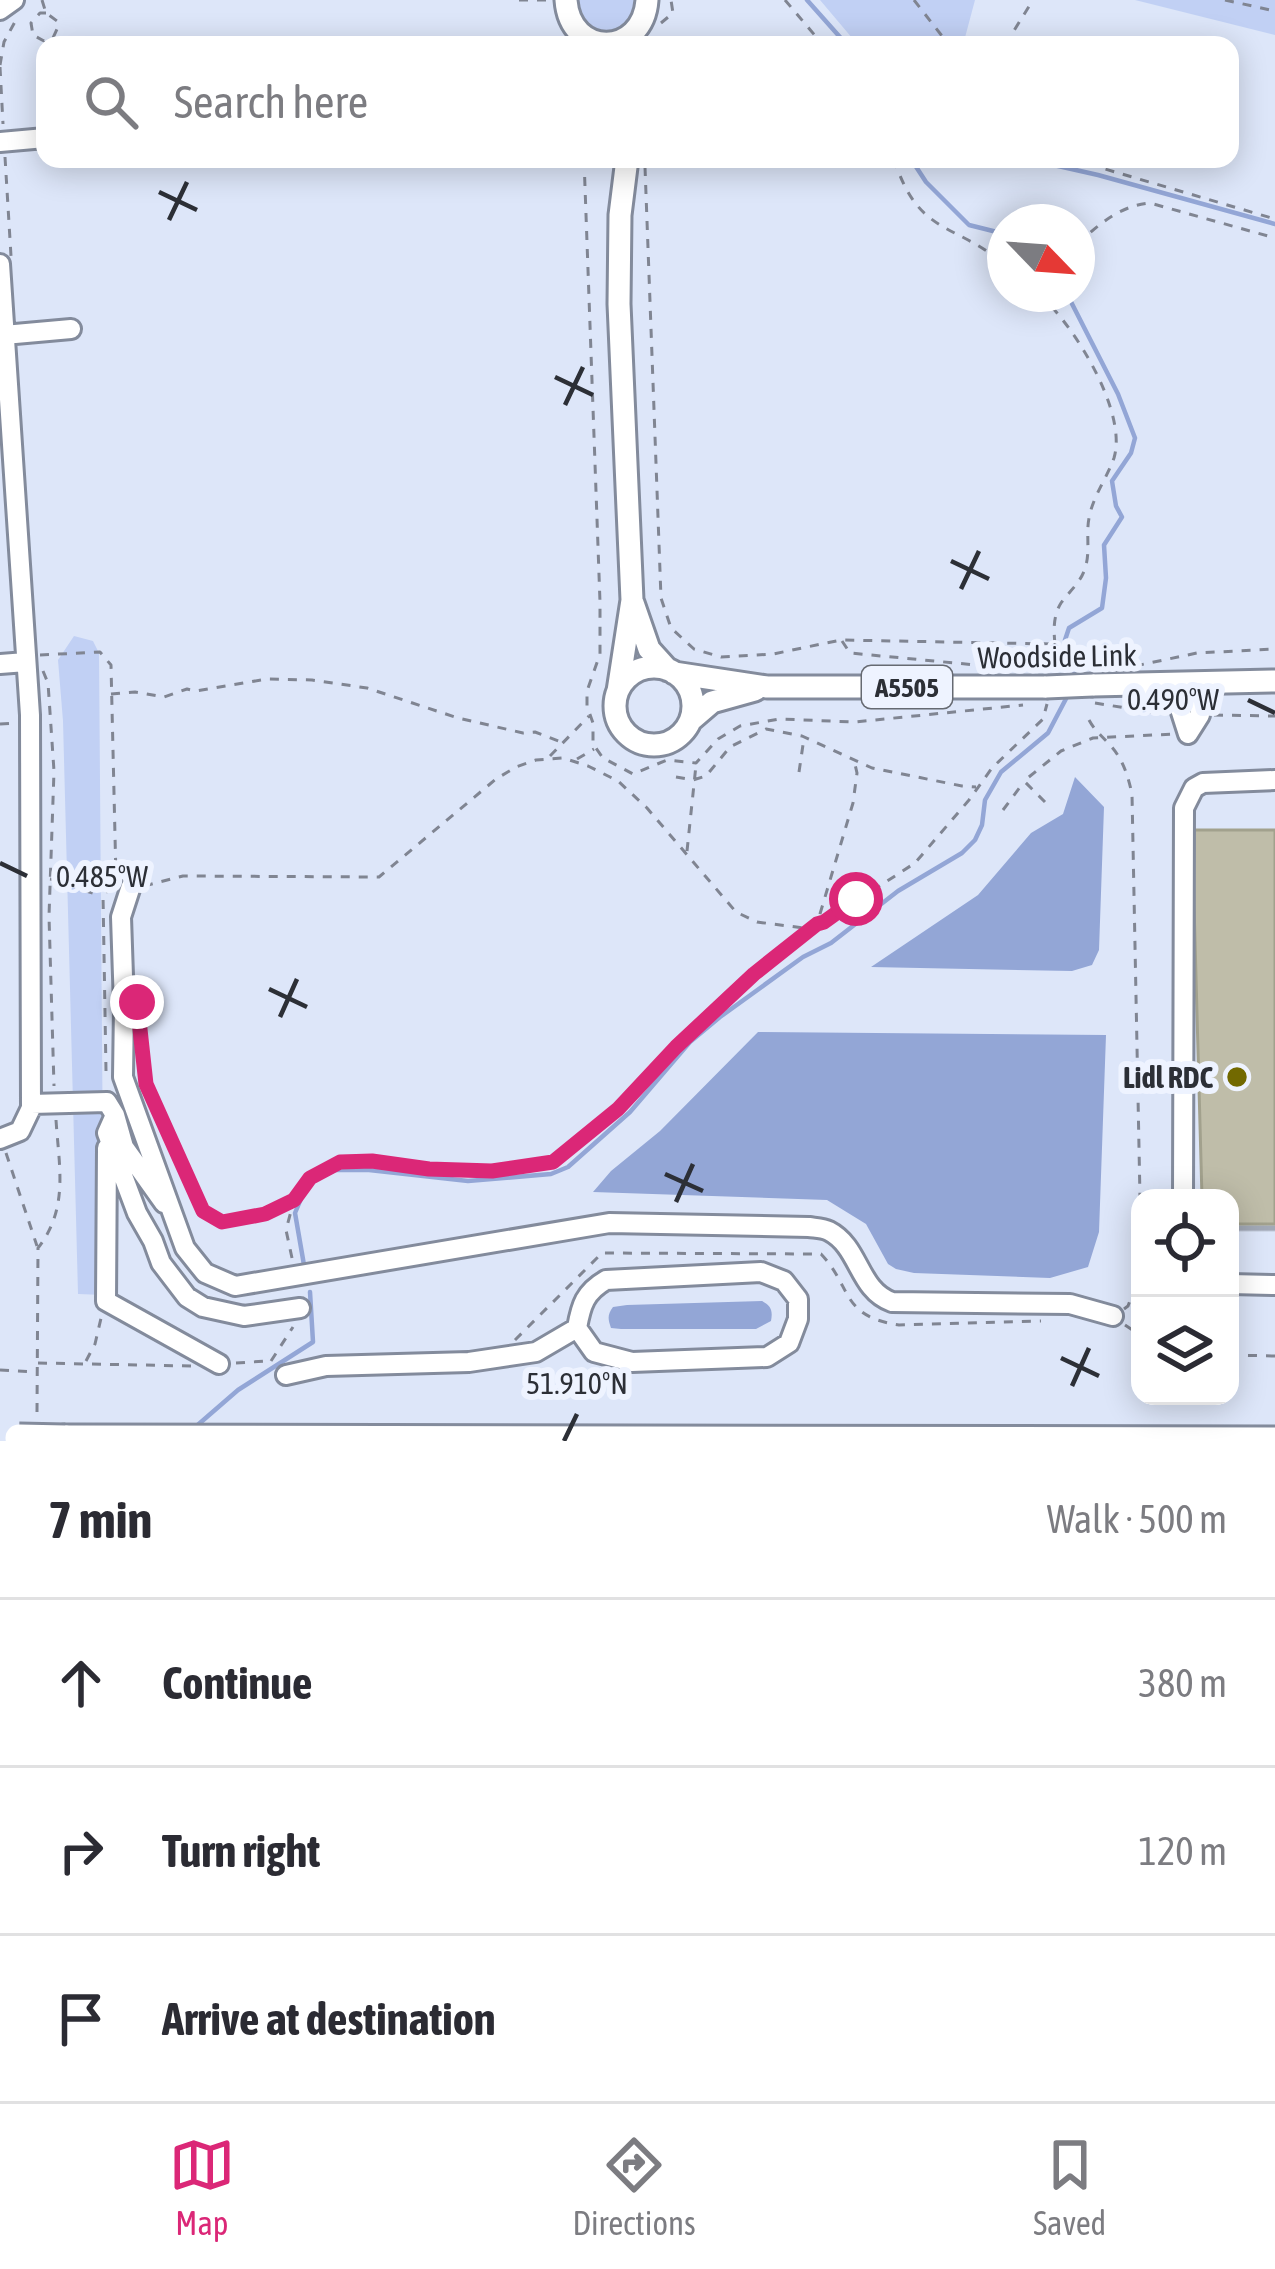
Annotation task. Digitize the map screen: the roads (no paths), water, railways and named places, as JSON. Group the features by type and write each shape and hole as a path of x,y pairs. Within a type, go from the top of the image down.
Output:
{"highway":[{"path":"10,1438 1275,1441"}],"main road":[{"path":"566,0 568,17 584,36"},
{"path":"644,33 647,0"},
{"name":"A5505","path":"612,168 620,215"},
{"name":"A5505","path":"626,168 619,304 632,600 616,715 637,742 671,742 691,720 692,699 689,689 649,649 632,600"},
{"path":"618,691 639,670 671,672"},
{"name":"Woodside Link","path":"671,672 767,687 1093,694 1172,684 1275,681"},
{"name":"Woodside Link","path":"691,720 718,698 767,687"}],"street":[{"path":"0,142 36,140"},
{"path":"0,264 4,406 32,659 32,1103 20,1131 0,1139"},
{"path":"4,334 71,328"},
{"path":"0,664 32,659"},
{"path":"1172,684 1188,734 1200,715 1199,683"},
{"path":"1183,1189 1184,808 1194,788 1203,783 1275,780"},
{"path":"121,887 123,1077 185,1248 205,1273 235,1286 609,1223 809,1227 829,1231 847,1247 878,1297 892,1302 1070,1304 1113,1316"},
{"path":"32,1103 54,1103 110,1117"},
{"path":"110,1117 124,1147 172,1210"},
{"path":"110,1117 106,1300 220,1364"},
{"path":"110,1117 136,1213 161,1263 187,1297 203,1307 244,1316 297,1308"},
{"path":"286,1375 326,1366 470,1362 536,1352 577,1328 583,1300 606,1280 761,1272 784,1281 798,1299 799,1319 789,1343 767,1357 632,1361 594,1352 577,1328"},
{"path":"1239,1285 1275,1285"}],"waterway":[{"path":"807,0 839,36"},
{"path":"917,168 969,225 987,230"},
{"path":"1067,168 1275,224"},
{"path":"1076,312 1135,438 1112,481 1122,517 1104,545 1102,608 1069,628 1065,640 1076,677"},
{"path":"304,1265 295,1213 311,1182 335,1170 468,1181 551,1174 568,1167 630,1112 690,1042 720,1017 803,957 831,943 898,891 962,853 975,840 985,800 1001,772 1048,733 1069,693"},
{"path":"193,1429 238,1390 313,1342 310,1292"}],"place":[{"name":"Lidl RDC","path":"1237,1077"}]}
